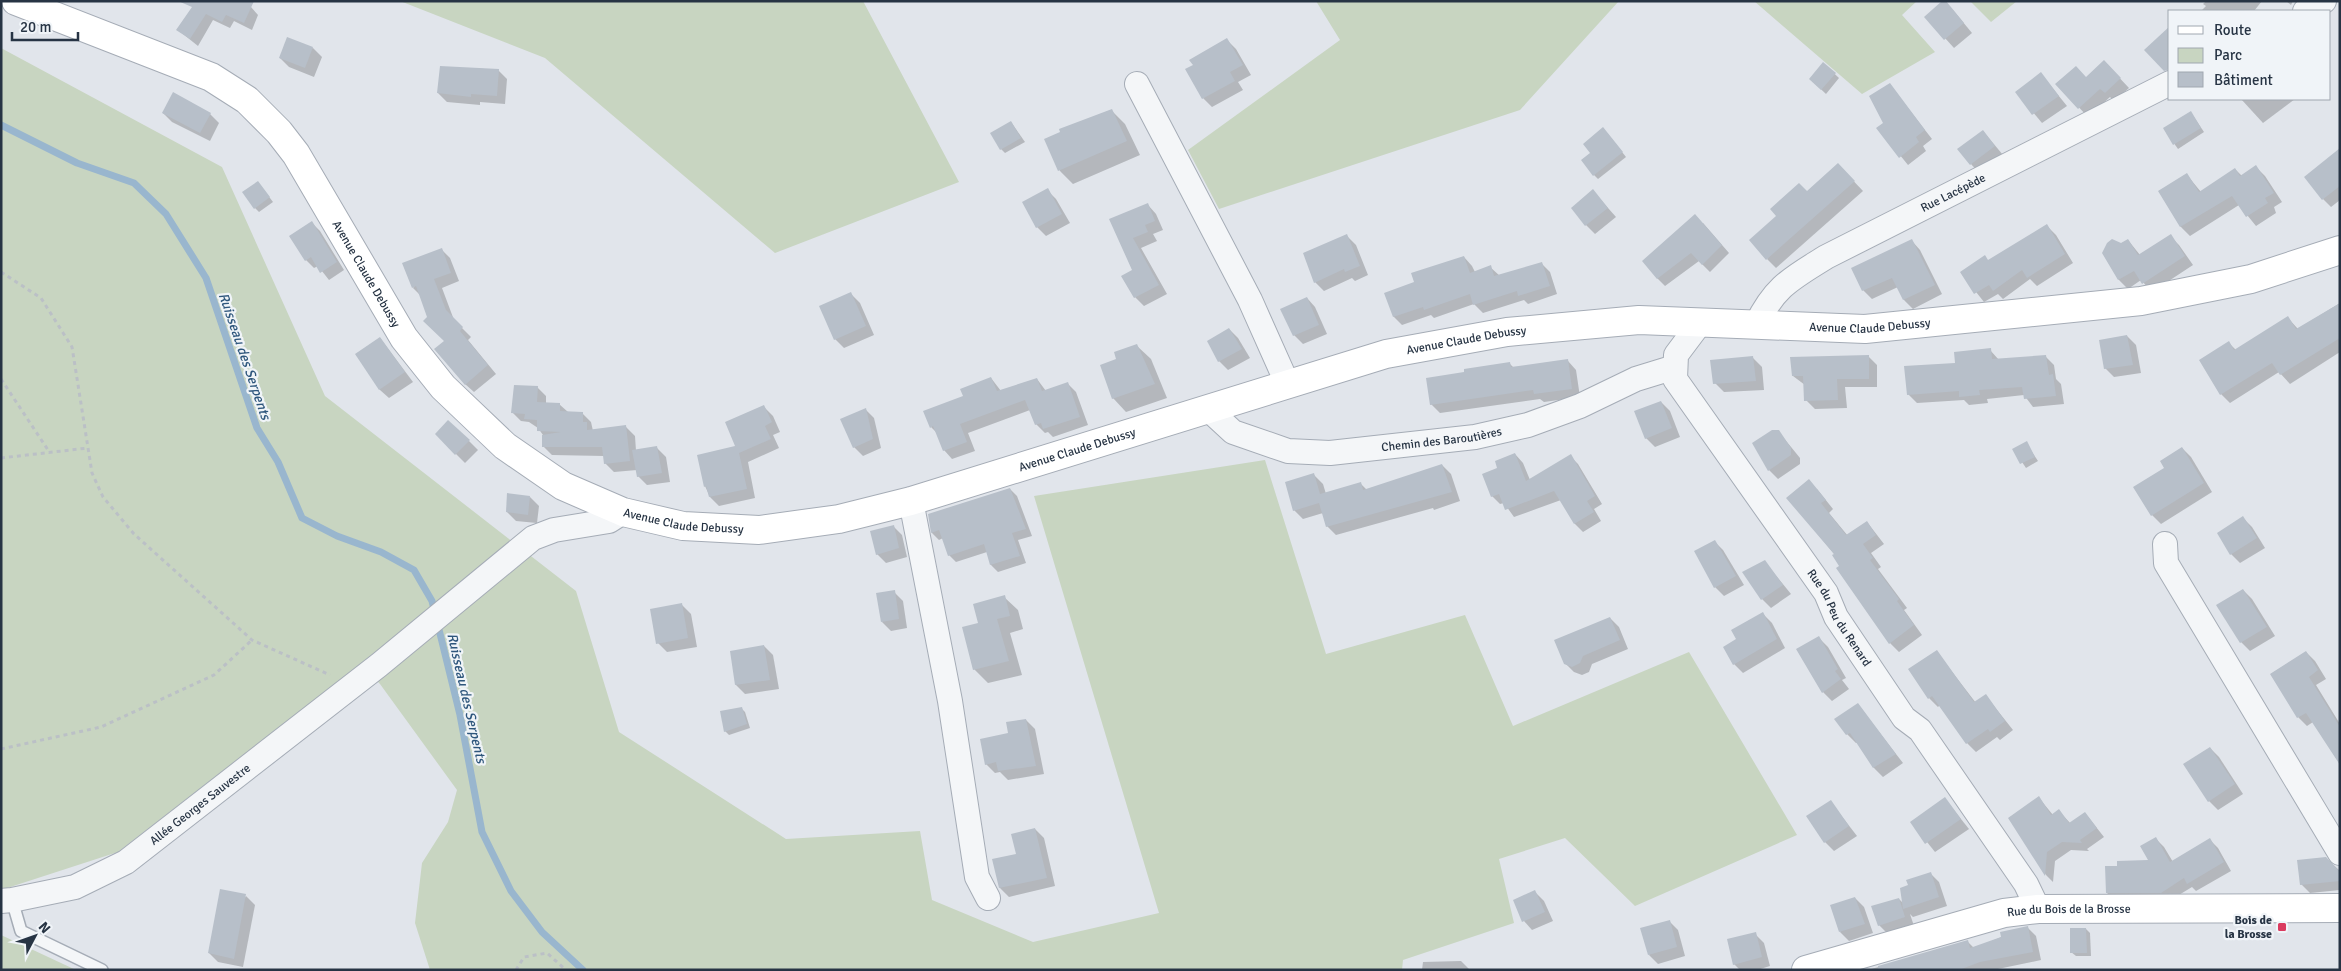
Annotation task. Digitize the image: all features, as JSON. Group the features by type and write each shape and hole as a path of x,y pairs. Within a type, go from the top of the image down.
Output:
{"main road":[{"name":"Avenue Claude Debussy","path":"16,1 211,77 246,100 280,132 296,154 404,338 442,387 506,446 563,486 623,512 683,526 759,530 839,519 911,501 1287,383 1386,354 1508,332 1639,320 1865,329 2141,301 2251,279 2340,250"},
{"name":"Rue du Bois de la Brosse","path":"1806,970 2004,913 2038,909 2340,908"}],"street":[{"path":"2307,10 2324,1"},
{"path":"1137,84 1250,300 1287,383"},
{"name":"Rue Lacépède","path":"1756,325 1768,302 1783,284 1826,257 2168,84"},
{"path":"1675,367 1676,355 1700,323"},
{"name":"Chemin des Baroutières","path":"1207,408 1233,432 1288,451 1330,453 1475,437 1528,425 1580,406 1636,379 1675,367"},
{"name":"Rue du Peu du Renard","path":"1675,367 1675,379 1826,593 1836,617 1904,718 1920,730 2026,884 2038,909"},
{"path":"911,501 950,701 977,877 988,898"},
{"name":"Allée Georges Sauvestre","path":"6,900 75,887 126,862 379,666 533,538 554,530 609,521 623,512"},
{"path":"2165,544 2166,563 2340,853"}],"lane":[{"path":"6,900 21,931 102,970"}],"path":[{"path":"1,272 41,298 72,347 92,473 103,497 134,534 252,640 353,686"},
{"path":"1,379 50,453"},
{"path":"1,458 88,448"},
{"path":"1,749 101,727 214,675 252,640"},
{"path":"516,970 524,957 547,954 566,970"}],"green space":[{"path":"400,1 863,1 959,182 775,253 545,58"},
{"path":"1316,1 1619,1 1520,110 1219,209 1188,150 1340,40"},
{"path":"1754,1 1917,1 1902,15 1935,52 1862,94"},
{"path":"1970,1 2017,1 1991,22"},
{"path":"1,48 222,167 325,396 576,591 619,732 786,839 920,831 932,900 1033,942 1159,913 1034,496 1265,460 1326,654 1465,615 1513,726 1689,652 1797,835 1635,906 1565,838 1499,859 1514,923 1403,960 1402,970 430,970 415,923 422,863 448,822 457,790 380,684 361,664 118,852 1,890"},
{"path":"1,935 76,970 1,970"}],"building":[{"path":"178,1 254,1 244,23 226,15 222,22 206,14 190,39 176,30 192,7"},
{"path":"1942,1 1946,1 1964,23 1944,40 1924,17"},
{"path":"2168,28 2168,70 2164,71 2144,50"},
{"path":"287,37 313,47 305,68 279,58"},
{"path":"1227,38 1243,65 1230,72 1235,81 1202,99 1185,69 1193,65 1189,60"},
{"path":"2104,60 2121,78 2105,93 2100,89 2078,109 2055,84 2076,66 2086,77"},
{"path":"1823,62 1836,73 1821,90 1809,79"},
{"path":"440,66 499,69 497,96 471,94 471,97 437,93"},
{"path":"2041,72 2059,96 2032,115 2015,92"},
{"path":"1890,83 1925,130 1916,137 1919,142 1899,158 1876,128 1883,123 1869,96"},
{"path":"173,92 211,113 200,133 162,113"},
{"path":"1112,109 1127,141 1058,171 1044,139 1060,132 1059,129"},
{"path":"2191,111 2201,128 2173,145 2163,128"},
{"path":"1011,121 1021,138 1000,150 990,133"},
{"path":"1603,127 1623,152 1593,176 1581,160 1590,153 1583,144"},
{"path":"1983,130 1995,146 1970,165 1957,149"},
{"path":"2340,148 2340,186 2322,200 2304,177"},
{"path":"1838,163 1855,181 1766,260 1749,240 1776,216 1770,209 1799,183 1807,191"},
{"path":"2256,165 2274,193 2265,198 2268,203 2246,217 2232,196 2180,227 2158,191 2187,173 2199,192 2235,168 2240,176"},
{"path":"258,181 270,197 254,209 242,192"},
{"path":"1048,188 1062,214 1036,228 1022,202"},
{"path":"1593,189 1608,208 1585,226 1571,208"},
{"path":"1148,203 1155,221 1145,225 1148,232 1133,238 1159,285 1134,298 1121,276 1132,270 1109,219"},
{"path":"1695,214 1722,245 1702,265 1691,253 1657,279 1642,261"},
{"path":"312,221 337,262 320,273 311,257 305,261 289,236"},
{"path":"2047,224 2065,254 2027,278 2022,270 1993,291 1989,285 1974,294 1960,272 1985,255 1988,260"},
{"path":"1347,234 1360,266 1345,272 1344,269 1314,283 1303,253"},
{"path":"2171,234 2185,256 2142,284 2134,271 2118,280 2102,253 2107,243 2112,239 2121,243 2128,239 2138,255"},
{"path":"1912,239 1935,285 1903,300 1892,278 1862,291 1851,268"},
{"path":"442,248 451,273 434,279 446,310 463,327 460,331 488,365 465,385 434,349 444,341 423,321 427,317 416,286 412,288 402,263"},
{"path":"1464,256 1470,273 1491,265 1494,276 1542,262 1550,286 1518,296 1517,291 1473,305 1470,294 1424,310 1423,307 1393,317 1384,293 1414,282 1411,273"},
{"path":"851,292 866,326 834,340 819,306"},
{"path":"1307,297 1319,325 1293,336 1280,309"},
{"path":"2340,303 2340,338 2280,375 2272,363 2220,395 2199,360 2229,341 2234,350 2288,316 2296,329"},
{"path":"1229,328 1242,349 1218,362 1207,341"},
{"path":"2127,335 2133,365 2104,369 2099,340"},
{"path":"380,337 405,372 379,390 355,354"},
{"path":"1137,344 1155,384 1112,399 1100,365 1116,359 1114,352"},
{"path":"1991,348 1992,359 2046,355 2049,375 2053,374 2056,396 2024,399 2022,387 1979,390 1980,395 1959,397 1959,391 1907,395 1904,366 1955,363 1954,352"},
{"path":"1869,355 1869,379 1837,379 1838,400 1804,401 1803,376 1792,376 1790,357"},
{"path":"1753,356 1756,381 1713,384 1710,360"},
{"path":"1568,359 1572,389 1534,394 1533,390 1430,405 1426,378 1464,372 1464,369 1510,362 1511,367"},
{"path":"991,377 997,391 1037,378 1042,391 1068,382 1080,417 1043,429 1041,423 1035,425 1025,400 960,424 967,442 943,451 933,426 930,428 923,411 963,396 960,389"},
{"path":"514,385 538,386 537,402 560,403 560,411 583,412 583,422 587,422 587,430 626,425 630,461 604,464 602,447 542,447 542,435 561,432 537,431 537,420 524,419 525,414 511,413"},
{"path":"1661,401 1672,428 1645,439 1634,411"},
{"path":"764,405 772,422 765,426 771,439 739,453 747,489 709,497 706,486 704,487 697,455 735,446 725,422"},
{"path":"866,408 873,439 853,448 840,419"},
{"path":"448,420 470,440 455,455 435,434"},
{"path":"1772,430 1779,430 1791,448 1791,455 1768,471 1752,443"},
{"path":"2027,441 2035,457 2020,464 2012,449"},
{"path":"657,446 662,473 637,477 632,450"},
{"path":"2182,447 2204,483 2151,516 2133,487 2164,468 2160,461"},
{"path":"1515,453 1526,481 1571,454 1595,496 1587,501 1594,512 1574,524 1554,491 1505,510 1499,494 1491,497 1482,474 1497,468 1495,461"},
{"path":"1442,464 1452,492 1326,527 1319,503 1293,511 1285,482 1314,473 1320,494 1361,482 1363,490"},
{"path":"1809,479 1826,500 1821,503 1846,535 1867,521 1876,535 1863,544 1873,558 1870,560 1899,599 1897,601 1914,625 1889,644 1836,568 1839,566 1832,555 1834,554 1786,498"},
{"path":"1010,488 1026,529 1012,533 1020,556 990,565 984,544 948,556 939,530 931,533 928,514"},
{"path":"507,493 530,496 528,515 506,512"},
{"path":"2243,516 2257,538 2230,555 2217,533"},
{"path":"894,525 899,548 876,555 870,531"},
{"path":"1715,540 1736,576 1714,588 1694,551"},
{"path":"1765,560 1783,585 1761,600 1742,572"},
{"path":"2243,589 2267,627 2240,643 2216,605"},
{"path":"895,590 899,619 881,622 876,593"},
{"path":"1005,595 1010,616 997,619 1009,661 973,670 962,627 978,623 973,604"},
{"path":"682,603 688,638 656,644 650,609"},
{"path":"1763,612 1777,639 1733,665 1723,647 1736,639 1731,630"},
{"path":"1610,617 1620,640 1583,656 1580,663 1572,667 1564,664 1554,640"},
{"path":"1819,636 1838,669 1835,671 1841,679 1822,693 1796,649"},
{"path":"764,645 770,680 735,685 730,651"},
{"path":"1937,650 1974,702 1986,694 2005,721 1990,732 1988,729 1966,744 1932,696 1928,699 1908,669"},
{"path":"2306,651 2318,670 2309,677 2340,727 2340,765 2306,713 2297,718 2270,674"},
{"path":"1858,703 1896,754 1873,768 1850,733 1846,735 1834,719"},
{"path":"742,707 747,724 724,732 720,711"},
{"path":"1026,719 1036,766 998,771 996,762 985,765 980,739 1008,733 1006,722"},
{"path":"2210,747 2235,784 2208,802 2183,764"},
{"path":"2039,796 2051,815 2059,809 2069,823 2085,812 2097,828 2080,840 2082,843 2062,842 2047,852 2045,876 2008,818"},
{"path":"1945,797 1961,819 1925,844 1910,822"},
{"path":"1831,800 1849,826 1824,843 1806,816"},
{"path":"1035,828 1047,878 999,888 992,859 1016,854 1011,834"},
{"path":"2156,837 2170,862 2210,838 2224,862 2187,884 2184,878 2161,893 2106,893 2105,866 2117,866 2117,861 2148,860 2140,846"},
{"path":"2326,857 2340,872 2340,881 2300,885 2297,860"},
{"path":"1931,872 1939,897 1903,909 1900,888 1908,885 1906,880"},
{"path":"220,889 246,894 234,959 208,953"},
{"path":"1535,890 1545,912 1522,922 1513,900"},
{"path":"1855,897 1865,924 1839,932 1830,905"},
{"path":"1899,898 1905,917 1878,926 1871,906"},
{"path":"1670,920 1677,947 1648,955 1640,928"},
{"path":"2028,926 2033,952 1980,962 1959,970 1878,970 1878,966 1968,940 1970,948 2001,937 2000,932"},
{"path":"2070,928 2086,928 2087,953 2070,953"},
{"path":"1756,932 1762,957 1733,965 1727,939"}],"waterway":[{"name":"Ruisseau des Serpents","path":"1,125 77,163 134,183 166,214 206,278 257,428 278,462 302,518 337,536 381,552 414,570 432,601 460,715 482,832 511,891 542,932 583,970"}],"place":[{"name":"Bois de la Brosse","path":"2282,927"}]}
